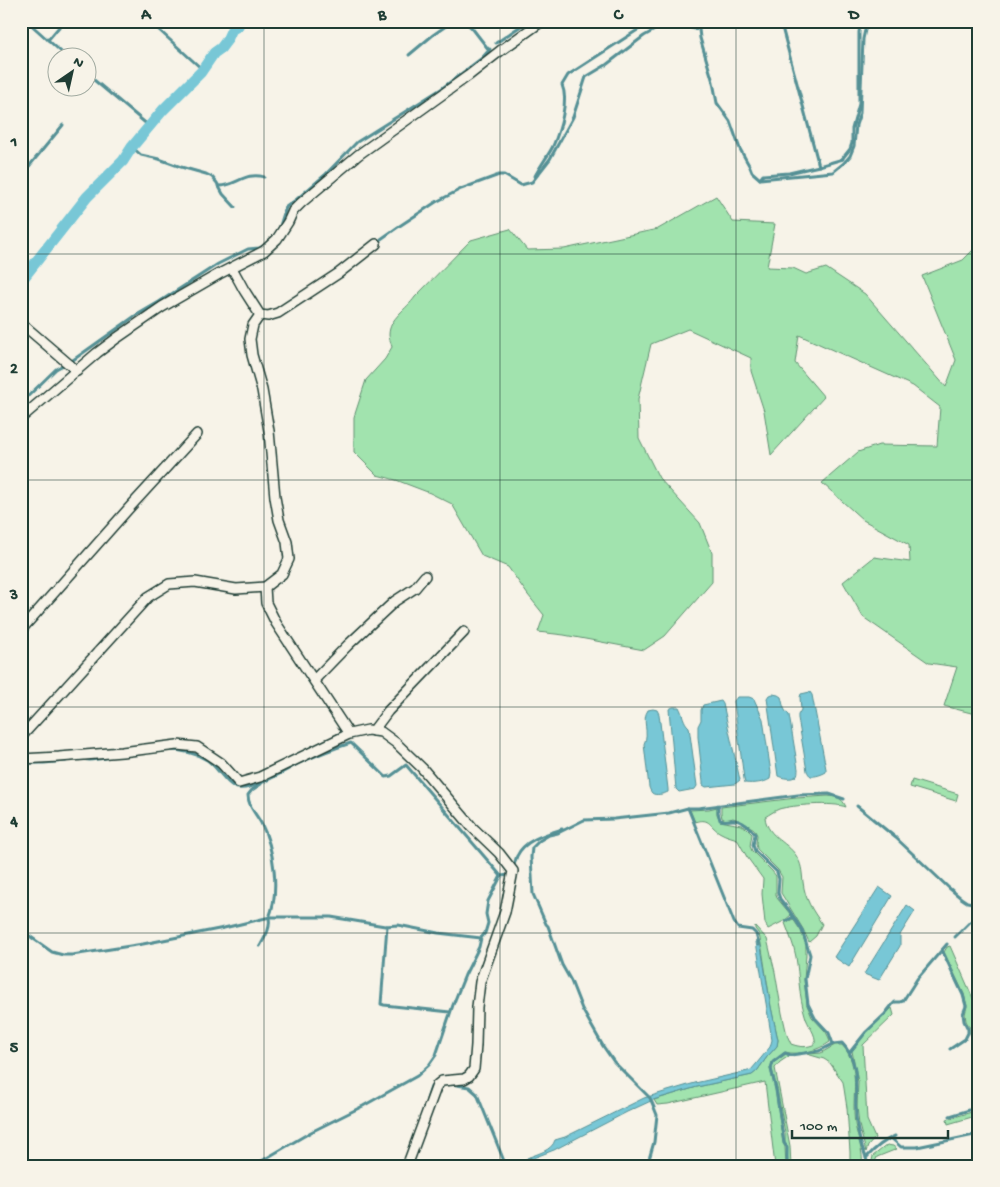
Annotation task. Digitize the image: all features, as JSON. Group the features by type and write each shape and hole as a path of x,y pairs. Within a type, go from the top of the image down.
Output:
{"street":[{"path":"21,418 117,338 162,307 264,252 277,239 293,211 358,155 542,21"},
{"path":"260,315 268,316 278,313 339,274 376,244"},
{"path":"232,268 260,315"},
{"path":"21,737 148,596 169,584 195,582 236,589 265,587 282,574 289,559 287,542 275,497 269,431 250,339 253,325 260,315"},
{"path":"21,323 78,371"},
{"path":"21,630 196,434"},
{"path":"314,680 395,601 415,588 426,576"},
{"path":"265,587 266,603 276,623 349,734"},
{"path":"373,731 388,711 464,632"},
{"path":"21,759 122,752 177,745 197,747 221,763 239,783 260,777 349,734 368,730 380,732 396,743 422,768 513,872 505,912 480,982 474,1068 469,1076 464,1079 442,1081 437,1085 407,1166"}],"green space":[{"path":"716,196 733,222 775,224 767,267 793,268 806,274 826,268 865,294 946,387 956,360 922,276 963,260 979,244 979,715 944,706 957,667 929,663 863,617 843,582 874,557 910,562 909,545 863,520 822,483 858,452 879,445 937,446 940,407 913,386 799,335 795,363 824,397 771,455 764,411 751,371 751,358 688,329 651,344 638,399 639,438 659,478 700,523 712,553 712,582 665,636 644,650 538,632 544,615 508,567 482,556 452,504 430,493 377,475 354,452 354,417 366,380 385,359 392,347 389,335 392,324 399,314 471,240 510,229 527,250 564,249 658,229"},
{"path":"912,780 958,794 956,801 910,787"},
{"path":"828,796 839,799 846,807 823,804 794,806 779,809 765,817 770,830 790,848 798,859 807,899 822,924 816,936 809,942 781,893 782,877 778,870 757,849 757,835 754,829 733,818 726,820 722,818 721,807"},
{"path":"717,807 720,821 741,825 752,834 750,846 752,851 776,876 777,898 791,915 768,929 765,923 762,894 763,879 737,839 717,831 707,822 695,822 690,810"},
{"path":"793,919 801,931 806,945 804,980 807,1005 812,1017 826,1032 830,1042 809,1052 785,1052 772,1062 770,1069 785,1147 786,1166 775,1166 765,1082 668,1104 657,1105 654,1100 697,1087 752,1075 777,1046 778,1040 762,949 755,926 767,939 787,1035 791,1044 803,1047 815,1044 815,1037 803,1008 795,953 785,923"},
{"path":"950,946 979,1012 979,1048 970,1033 970,1028 966,1021 967,1006 964,994 944,952"},
{"path":"892,1008 894,1015 863,1045 867,1120 875,1138 868,1146 866,1152 859,1125 857,1107 858,1082 852,1051 867,1032"},
{"path":"835,1045 842,1045 852,1063 854,1072 854,1114 862,1166 850,1166 847,1108 843,1082 830,1063 824,1059 807,1054 821,1053"},
{"path":"786,1054 789,1056 775,1068 790,1146 791,1166 788,1166 785,1133 772,1069 773,1063"},
{"path":"979,1110 979,1115 948,1124 947,1119"},
{"path":"887,1145 897,1149 877,1157 875,1166 871,1166 873,1156"}],"water":[{"path":"810,692 826,769 825,773 813,776 807,771 798,718 801,710 801,694"},
{"path":"773,694 781,697 784,709 789,715 798,769 797,775 792,778 778,776 767,698"},
{"path":"737,697 754,699 763,719 771,773 770,779 765,781 745,783 734,701"},
{"path":"721,701 740,780 735,784 706,787 703,785 698,726 701,720 703,705"},
{"path":"679,707 685,723 689,727 697,786 695,789 679,792 676,789 669,709"},
{"path":"648,710 657,710 659,714 668,789 668,792 657,795 653,794 649,788 644,744 646,740 646,714"},
{"path":"879,887 892,896 849,967 834,957"},
{"path":"907,905 915,911 900,935 900,946 879,980 864,974"},
{"path":"760,941 778,1040 777,1046 757,1071 752,1075 697,1087 653,1100 554,1150 528,1160 527,1158 551,1147 555,1140 565,1137 644,1098 695,1083 751,1070 770,1047 772,1040 756,942"}],"waterway":[{"path":"27,21 57,48"},
{"path":"48,40 64,21"},
{"path":"153,21 159,30 203,70"},
{"path":"21,281 87,197 123,161 132,147 163,110 201,72 240,21"},
{"path":"409,55 453,21"},
{"path":"464,21 489,50"},
{"path":"496,43 528,21"},
{"path":"535,176 553,146 558,132 563,116 565,99 562,85 568,75 654,21"},
{"path":"698,21 700,38 717,103 730,121 740,149 752,172 760,179 833,172 850,156 854,146 856,125 860,113 863,39 865,30 871,21"},
{"path":"781,21 819,166"},
{"path":"842,159 852,143 852,129 859,104 859,32 861,21"},
{"path":"381,239 436,202 461,189 499,175 504,175 521,185 532,182 550,159 573,117 586,77 606,65 644,36 665,24 678,24 695,29 698,28"},
{"path":"279,229 286,207 325,175 357,142 441,89 482,58 490,49"},
{"path":"98,83 149,126"},
{"path":"21,176 63,125"},
{"path":"132,147 141,155 159,159 212,177 223,194 235,207"},
{"path":"760,179 763,175 789,173 843,159"},
{"path":"218,186 224,186 251,176 264,177"},
{"path":"73,360 135,316 218,264 248,249 264,246"},
{"path":"21,403 56,369 65,364"},
{"path":"167,750 198,755 211,763 230,784 238,788 245,788 262,783 315,756 351,743 386,777 391,776 406,765 501,876"},
{"path":"80,759 106,758"},
{"path":"27,763 66,761"},
{"path":"260,946 268,929 275,883 272,857 266,833 248,799 248,795 252,790 261,784"},
{"path":"647,1166 654,1142 657,1115 650,1098 614,1062 582,1009 533,894 532,848 549,835 558,833 584,820 669,813 688,808 798,795 829,794 844,799"},
{"path":"718,805 720,820 739,821 755,834 753,845 755,851 777,872 780,899 802,930 810,955 805,979 808,1004 815,1018 829,1033 833,1044 842,1043 853,1061 856,1082 857,1125 867,1166"},
{"path":"857,806 896,838 961,898 967,902 979,904"},
{"path":"688,808 734,922 738,928 752,930 756,934 759,945"},
{"path":"513,868 520,850 530,842 562,829"},
{"path":"21,930 52,952 63,955 143,944 270,917 331,917 481,938 485,933 488,923 486,914 488,901 501,876 509,875 510,873"},
{"path":"786,921 793,917"},
{"path":"955,937 971,921"},
{"path":"387,926 381,1004 450,1012"},
{"path":"253,1166 311,1132 417,1076 429,1065 436,1055 453,1005 479,947 481,938"},
{"path":"850,1052 895,1002 903,1001 917,979 947,944"},
{"path":"942,950 963,995 966,1006 963,1014 964,1021 968,1029 965,1039 950,1049"},
{"path":"787,1166 787,1147 784,1143 771,1069 773,1062 785,1053 791,1055 819,1051 833,1044"},
{"path":"451,1084 469,1087 477,1094 506,1166"},
{"path":"427,1099 431,1087 434,1085"},
{"path":"950,1116 979,1107"},
{"path":"891,1138 901,1147 917,1147 979,1134"},
{"path":"866,1158 879,1145 895,1136"},
{"path":"517,1165 530,1158"}]}
